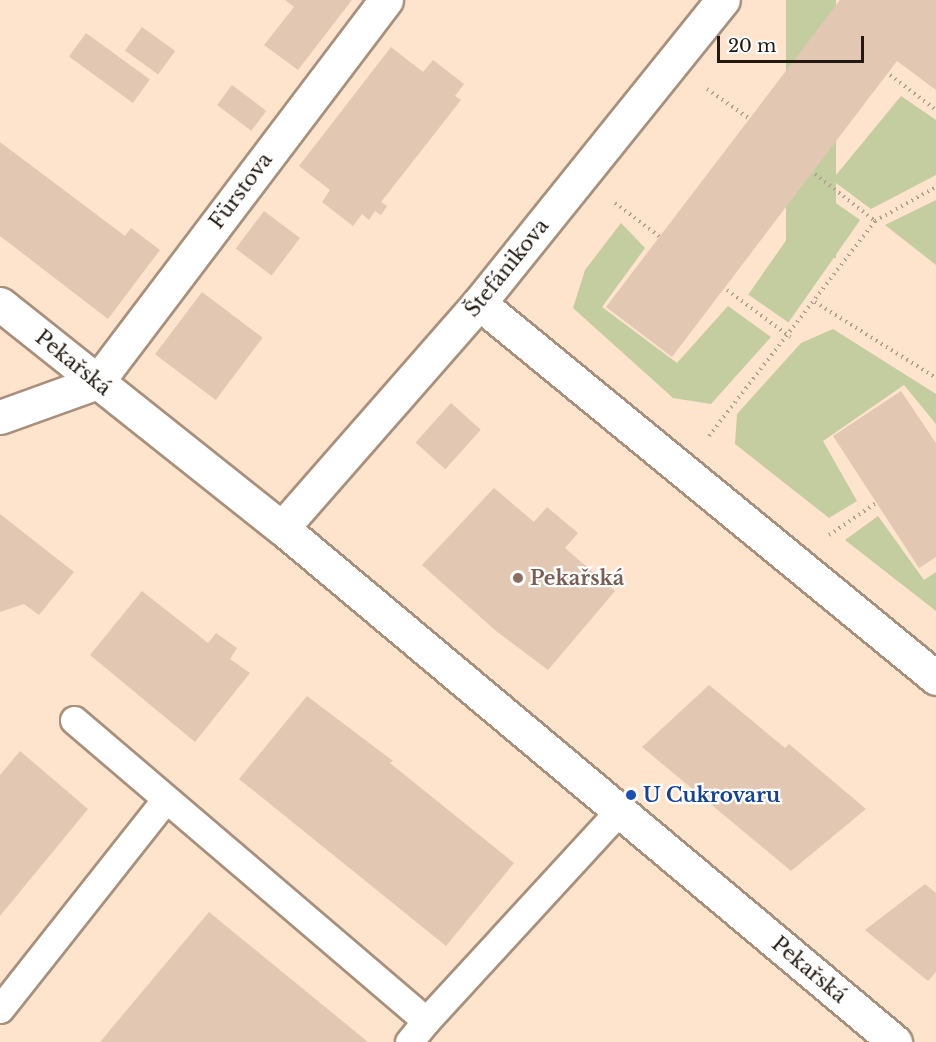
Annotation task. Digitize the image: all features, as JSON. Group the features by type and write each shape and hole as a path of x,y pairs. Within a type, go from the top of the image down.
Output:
{"street":[{"name":"Fürstova","path":"97,382 386,0"},
{"name":"Štefánikova","path":"282,528 479,303 723,0"},
{"path":"479,303 936,678"},
{"name":"Pekařská","path":"0,304 282,528 895,1042"},
{"path":"0,417 97,382"}],"lane":[{"path":"74,720 426,1021"},
{"path":"0,1009 165,800"},
{"path":"409,1042 619,811"}],"path":[{"path":"672,64 750,119"},
{"path":"890,75 936,110"},
{"path":"815,174 875,221"},
{"path":"581,177 660,237"},
{"path":"682,469 790,337 875,221 936,187"},
{"path":"727,290 790,337"},
{"path":"815,302 936,378"},
{"path":"801,568 830,534 876,503"}],"green space":[{"path":"786,0 836,0 836,258 786,258"},
{"path":"901,96 936,120 936,175 871,209 832,180"},
{"path":"820,192 860,220 788,322 748,294"},
{"path":"936,200 936,265 885,225"},
{"path":"621,223 645,248 602,307 677,363 728,306 771,337 711,404 673,398 573,308 585,270"},
{"path":"833,329 936,394 936,424 904,385 823,441 857,501 829,518 735,444 737,414 801,343"},
{"path":"878,516 924,580 936,572 936,611 845,540"}],"building":[{"path":"285,0 352,0 298,70 264,45 294,7"},
{"path":"840,0 936,0 936,90 897,61 672,357 606,307"},
{"path":"142,27 175,51 158,75 125,50"},
{"path":"86,33 150,79 133,103 69,56"},
{"path":"391,47 423,72 433,60 464,84 455,96 461,100 381,202 387,206 381,215 375,211 369,220 362,214 353,226 322,202 330,190 299,166"},
{"path":"232,85 266,111 251,131 217,105"},
{"path":"0,142 125,236 131,228 160,250 108,319 0,236"},
{"path":"264,211 300,238 272,276 236,249"},
{"path":"202,292 263,338 216,400 155,354"},
{"path":"901,391 936,443 936,557 919,568 833,436"},
{"path":"451,403 481,430 445,469 416,442"},
{"name":"Pekařská","path":"494,488 534,522 547,507 578,533 565,548 615,591 548,670 496,631 422,565"},
{"path":"0,514 74,572 39,615 24,604 0,612"},
{"path":"142,591 208,643 216,633 237,648 230,659 250,673 195,742 90,655"},
{"path":"709,685 785,748 789,744 866,809 791,871 642,747"},
{"path":"307,696 393,761 390,763 514,863 446,946 239,779"},
{"path":"20,751 88,809 0,916 0,775"},
{"path":"925,884 936,893 936,972 928,981 865,930"},
{"path":"209,912 368,1042 100,1042"}],"place":[{"name":"Pekařská","path":"518,578"},
{"name":"U Cukrovaru","path":"631,795"}]}
